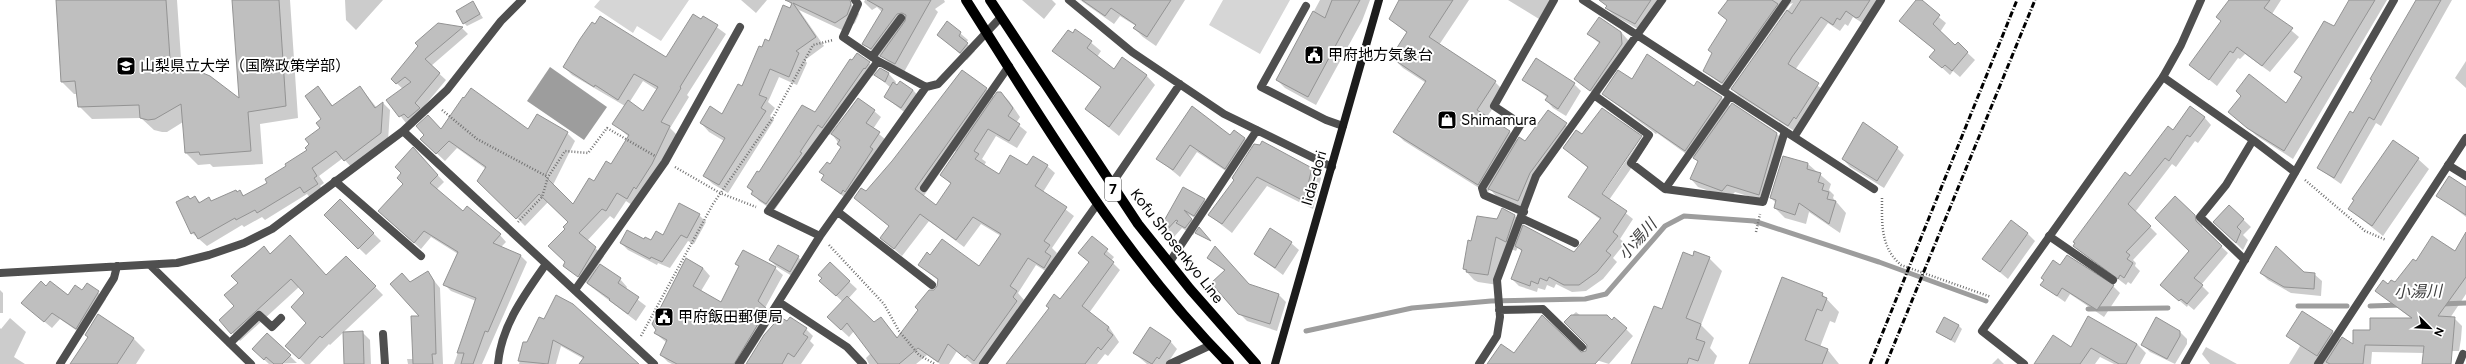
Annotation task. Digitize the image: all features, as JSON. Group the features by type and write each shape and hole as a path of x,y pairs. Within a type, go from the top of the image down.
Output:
{"main road":[{"name":"7","path":"966,0 1123,239 1211,345 1229,364"},
{"name":"Kofu Shosenkyo Line","path":"990,0 1111,185 1169,263 1256,364"},
{"name":"Iida-dori","path":"1275,364 1379,0"}],"street":[{"path":"0,273 177,263 244,243 272,229 403,130 434,102 447,90 501,21 522,0"},
{"path":"855,0 858,4 843,37 875,59 926,86 938,84 987,34 1001,17"},
{"path":"1069,0 1132,52 1224,114 1332,167"},
{"path":"1554,0 1494,106 1521,124 1482,188 1484,195 1575,243"},
{"path":"1583,0 1874,189"},
{"path":"1479,364 1496,336 1499,309 1497,280 1536,176 1662,0"},
{"path":"1723,91 1787,0"},
{"path":"1794,137 1881,0"},
{"path":"2024,364 1982,331 2163,77 2181,45 2201,0"},
{"path":"2185,364 2394,0"},
{"path":"1306,6 1260,87 1326,120 1343,126"},
{"path":"820,236 768,211 875,59 900,18"},
{"path":"574,290 665,162 740,26"},
{"path":"924,188 1009,66"},
{"path":"2163,77 2253,140 2295,172"},
{"path":"1111,185 1180,84"},
{"path":"739,364 820,236 926,86"},
{"path":"1594,95 1649,135 1631,162 1665,189 1763,202 1785,131"},
{"path":"1665,189 1730,96"},
{"path":"403,130 654,364"},
{"path":"1169,263 1257,130"},
{"path":"2318,364 2395,244 2466,138"},
{"path":"2245,260 2200,217 2226,185 2253,140"},
{"path":"2448,165 2466,176"},
{"path":"335,181 421,256"},
{"path":"983,364 1098,203"},
{"path":"838,212 932,285"},
{"path":"2049,236 2113,280"},
{"path":"498,364 505,332 523,298 546,264"},
{"path":"150,265 251,364"},
{"path":"60,364 114,278 117,266"},
{"path":"779,302 847,347 863,364"},
{"path":"1499,309 1543,309 1582,347"},
{"path":"230,343 259,315 272,327 281,318"},
{"path":"383,334 385,364"},
{"path":"1170,364 1211,345"},
{"path":"2459,364 2463,354"}],"path":[{"path":"635,346 720,193 774,116 813,45 843,37"},
{"path":"434,102 477,139 548,177"},
{"path":"510,230 542,198 548,177 566,151 588,153 607,128 720,193 768,211"},
{"path":"2295,172 2365,230 2395,244"},
{"path":"1874,189 1882,195 1882,235 1894,259 1901,265 2003,300"},
{"path":"1756,232 1761,212"},
{"path":"820,236 884,304 899,331 919,354 936,364"}],"shaded area":[{"path":"600,0 689,0 661,41 637,26 633,33 594,7"},
{"path":"1223,0 1290,0 1260,54 1209,25"},
{"path":"550,67 607,107 584,140 527,101"}],"building":[{"path":"56,0 166,0 171,73 198,71 210,76 239,98 232,0 279,0 286,106 248,112 251,151 200,155 199,152 185,153 181,104 155,119 148,120 140,118 139,105 78,107 75,81 61,82"},
{"path":"785,0 850,0 851,4 847,15 835,23 793,3 816,37 796,51 799,53 789,77 770,69 759,95 767,98 761,108 766,111 719,185 703,176 725,138 700,123 710,106 722,114 738,84 742,86 759,46 762,47 765,39 769,41 783,5 790,8 792,3"},
{"path":"867,0 931,0 895,64 880,56 905,21 906,15 902,13 897,14 871,49 862,44 883,9"},
{"path":"1082,0 1171,0 1147,37 1133,28 1136,25 1111,8 1105,16"},
{"path":"1332,0 1360,0 1308,97 1276,80 1313,11 1325,18"},
{"name":"Shimamura","path":"1399,0 1453,0 1429,37 1496,81 1477,110 1510,131 1478,185 1393,132 1426,81 1393,59 1395,55 1393,54 1407,32 1389,19"},
{"path":"1599,0 1651,0 1635,24 1605,8 1607,6"},
{"path":"1728,0 1772,0 1778,4 1722,83 1703,71 1712,53 1708,50 1727,20 1718,13"},
{"path":"1801,0 1870,0 1859,17 1856,18 1846,11 1840,20 1837,18 1833,25 1821,17 1792,57 1788,64 1819,83 1796,119 1794,117 1788,126 1731,89 1787,10 1792,14"},
{"path":"1916,0 1922,0 1940,15 1933,24 1955,45 1958,42 1968,52 1952,71 1945,65 1942,68 1929,57 1935,50 1899,21"},
{"path":"2229,0 2270,0 2264,8 2293,28 2262,66 2237,47 2233,53 2230,51 2209,80 2189,65 2221,21 2216,17"},
{"path":"2349,0 2375,0 2284,151 2247,128 2228,112 2241,96 2236,91 2249,74 2286,103 2302,77 2294,72 2324,21 2334,26"},
{"path":"2416,0 2441,0 2374,120 2369,117 2334,178 2317,168 2350,111 2353,113 2372,80 2370,79"},
{"path":"473,1 480,14 463,24 456,11"},
{"path":"693,14 701,19 703,16 718,25 680,87 681,88 661,122 670,126 652,164 636,189 634,187 627,199 617,193 606,211 602,209 579,233 596,247 578,277 563,266 565,262 548,246 565,229 563,227 568,222 539,194 516,219 477,181 486,167 449,141 436,154 420,139 424,135 416,126 428,115 441,129 471,88 528,129 537,114 568,132 545,176 573,204 589,178 594,181 606,161 611,164 629,135 612,124 628,100 643,111 658,87 634,74 618,100 595,85 594,87 563,67 580,39 592,22 595,24 600,16 666,57"},
{"path":"1599,17 1621,32 1622,44 1590,91 1574,79 1600,42 1587,34"},
{"path":"947,21 961,32 959,36 968,43 960,53 937,35"},
{"path":"438,23 463,27 425,59 440,73 415,103 420,108 408,118 404,114 399,117 386,100 411,82 405,77 396,84 391,79 418,46 415,43"},
{"path":"1075,29 1092,41 1087,48 1114,69 1122,57 1147,75 1109,127 1085,109 1101,87 1052,51 1068,30 1073,33"},
{"path":"857,53 870,62 865,69 864,68 822,128 818,125 800,152 802,153 766,204 751,194 753,191 747,187 757,171 759,172 802,105 815,112 850,59 852,60"},
{"path":"1647,54 1694,86 1697,81 1722,97 1685,151 1602,94 1618,70 1632,79"},
{"path":"1536,58 1575,83 1558,109 1545,100 1548,96 1522,80"},
{"path":"880,68 889,73 885,82 874,75"},
{"path":"962,70 987,88 915,189 936,205 951,183 940,175 997,92 1001,92 1013,108 1008,116 1020,124 1009,141 988,129 974,151 979,154 975,159 999,174 1010,155 1027,165 1033,156 1048,165 1035,186 1067,207 1044,241 1050,245 1045,252 1051,256 1044,268 1028,258 1010,286 1017,291 1013,297 1017,301 974,361 967,355 965,358 948,344 938,362 918,348 899,364 878,364 847,323 841,330 827,317 847,296 874,322 881,317 897,338 918,310 915,307 929,290 934,290 937,286 938,279 918,265 927,252 930,255 942,239 979,266 1001,234 973,217 956,240 920,214 894,249 880,238 889,226 854,198 861,188 866,191 892,161"},
{"path":"900,81 913,90 901,108 884,97 893,82 897,85"},
{"path":"318,86 332,106 360,86 375,108 383,102 381,133 344,161 336,151 312,168 317,176 314,178 318,184 304,193 300,187 257,213 255,210 236,220 235,218 198,239 194,232 191,234 176,202 188,196 190,199 195,196 199,203 209,197 211,201 236,190 237,192 240,190 243,196 267,183 265,179 286,166 285,164 307,150 305,148 309,144 305,139 320,128 316,123 321,119 305,96"},
{"path":"858,98 875,110 866,123 880,132 870,147 873,149 845,192 843,190 841,194 821,180 824,175 819,172 827,162 830,164 841,147 837,144 840,140 831,134"},
{"path":"1732,103 1777,133 1759,195 1727,185 1722,191 1690,179 1698,161 1693,158"},
{"path":"1192,106 1230,135 1234,130 1245,138 1225,169 1190,145 1173,170 1156,159"},
{"path":"2190,106 2205,117 2190,137 2187,135 2169,161 2165,158 2128,204 2151,226 2126,252 2130,255 2127,259 2133,263 2124,278 2120,275 2118,279 2073,246 2075,243 2073,242 2125,172 2130,176 2168,126 2173,130"},
{"path":"1602,108 1642,136 1602,194 1627,211 1613,232 1618,236 1606,251 1611,255 1597,272 1579,285 1564,285 1549,277 1547,281 1540,278 1538,284 1531,281 1530,286 1511,279 1522,250 1515,246 1523,225 1574,252 1601,218 1568,197 1588,167 1563,148 1576,130 1582,134"},
{"path":"1548,110 1567,123 1530,173 1518,201 1488,189 1519,137 1525,141"},
{"path":"1863,122 1898,147 1877,181 1842,159"},
{"path":"2393,140 2419,158 2372,226 2348,209 2354,200 2352,199"},
{"path":"1262,141 1312,168 1304,201 1257,177 1222,224 1208,215 1234,180 1232,178 1254,144 1260,145"},
{"path":"413,147 438,175 430,183 463,211 467,206 501,234 493,243 521,255 488,332 485,331 473,364 461,364 464,353 457,353 476,298 443,285 458,252 424,231 414,243 378,211 403,184 397,178 401,173 395,167"},
{"path":"1783,156 1808,163 1807,169 1821,173 1818,182 1824,184 1822,190 1829,192 1827,199 1836,201 1829,224 1799,203 1795,215 1774,208 1776,200 1770,198"},
{"path":"2449,176 2466,187 2466,215 2436,196"},
{"path":"1183,187 1205,199 1194,216 1184,210 1192,219 1185,228 1176,223 1178,221 1176,220 1165,232 1160,228"},
{"path":"2175,196 2195,215 2196,221 2222,246 2194,278 2203,285 2187,304 2181,299 2179,301 2160,285 2189,251 2155,218"},
{"path":"340,199 374,233 358,249 324,215"},
{"path":"679,203 700,214 687,238 681,235 662,262 651,257 650,259 620,243 627,230 644,239 645,237 651,240 656,231 663,235"},
{"path":"2229,205 2244,219 2237,227 2241,231 2236,243 2213,222"},
{"path":"1502,208 1515,215 1506,242 1496,237 1488,275 1466,272 1467,270 1463,269 1468,240 1471,241 1477,216 1497,219"},
{"path":"2011,220 2028,233 2000,272 1982,259"},
{"path":"1199,227 1211,241 1195,233"},
{"path":"1270,228 1292,242 1275,268 1254,254"},
{"path":"2466,232 2466,277 2438,316 2455,317 2451,364 2422,364 2424,346 2365,345 2363,364 2330,364 2326,362 2342,337 2353,344 2353,330 2370,330 2370,318 2412,318 2375,291 2383,280 2388,284 2391,280 2395,282 2413,259 2416,261 2432,236 2455,251"},
{"path":"290,235 326,275 346,256 376,286 322,338 320,336 299,359 285,346 306,323 291,307 304,293 291,279 231,334 219,320 234,306 224,295 238,283 231,276 264,246 270,254"},
{"path":"1092,236 1108,249 1104,254 1114,262 1082,306 1109,327 1107,330 1113,335 1101,350 1098,347 1085,364 1006,364 1049,308 1046,306 1054,294 1060,299 1089,262 1078,253"},
{"path":"778,245 799,256 790,272 769,260"},
{"path":"1215,246 1249,284 1279,294 1270,324 1238,314 1211,283 1225,270 1207,258"},
{"path":"2276,246 2304,272 2315,273 2314,289 2284,287 2260,273"},
{"path":"743,250 776,267 758,301 767,309 734,364 677,364 660,355 667,340 654,333 656,330 652,324 686,258 703,268 693,286 721,302 739,266 735,264"},
{"path":"1694,251 1710,257 1686,318 1701,324 1696,339 1705,342 1698,361 1689,358 1687,364 1631,364 1654,306 1662,309 1683,252 1693,256"},
{"path":"2067,255 2114,285 2097,310 2062,288 2057,296 2040,285 2044,280 2041,278 2053,260 2060,265"},
{"path":"830,262 850,281 836,296 819,281 822,278 818,275"},
{"path":"600,264 621,278 618,283 639,297 628,314 587,283"},
{"path":"428,271 434,281 436,354 432,354 433,364 413,364 411,316 419,316 390,284 402,273 410,282"},
{"path":"1782,277 1823,293 1822,296 1827,298 1822,311 1817,309 1805,340 1828,349 1822,364 1749,364"},
{"path":"41,281 46,286 50,281 68,295 75,285 82,290 87,283 99,291 76,329 52,313 44,322 21,303"},
{"path":"556,295 573,304 639,364 579,364 584,357 553,340 548,364 518,361 523,342 527,342 539,317 544,319"},
{"path":"2302,311 2333,331 2317,356 2286,336"},
{"path":"98,314 134,338 117,364 70,364 88,337 85,335"},
{"path":"1542,315 1581,352 1586,351 1587,345 1564,322 1571,315 1607,315 1612,320 1614,317 1627,328 1595,364 1487,364 1501,344 1514,353"},
{"path":"2088,316 2137,344 2126,364 2119,364 2091,348 2080,364 2034,364 2053,335 2071,347"},
{"path":"780,317 787,321 790,317 807,328 803,334 808,337 794,357 788,353 782,364 746,364 764,335"},
{"path":"1944,317 1959,325 1951,340 1936,332"},
{"path":"2156,317 2180,331 2180,336 2167,359 2141,345"},
{"path":"1150,327 1171,341 1159,359 1157,357 1152,364 1133,353"},
{"path":"363,331 364,364 344,364 343,332"},
{"path":"267,333 291,355 282,364 274,364 266,357 264,360 252,349"}],"waterway":[{"name":"小湯川","path":"1306,331 1412,308 1491,301 1585,299 1606,294 1665,226 1684,216 1754,221 1879,262 1986,301"},
{"name":"小湯川","path":"2441,304 2466,303"},
{"name":"小湯川","path":"2370,306 2401,305"},
{"name":"小湯川","path":"2298,306 2347,306"},
{"name":"小湯川","path":"2088,309 2168,308"}],"railway":[{"path":"1870,364 2017,0"},
{"path":"1886,364 2035,0"}],"place":[{"name":"甲府地方気象台","path":"1314,55"},
{"name":"山梨県立大学（国際政策学部）","path":"126,66"},
{"name":"Shimamura","path":"1447,120"},
{"name":"甲府飯田郵便局","path":"664,317"}]}
